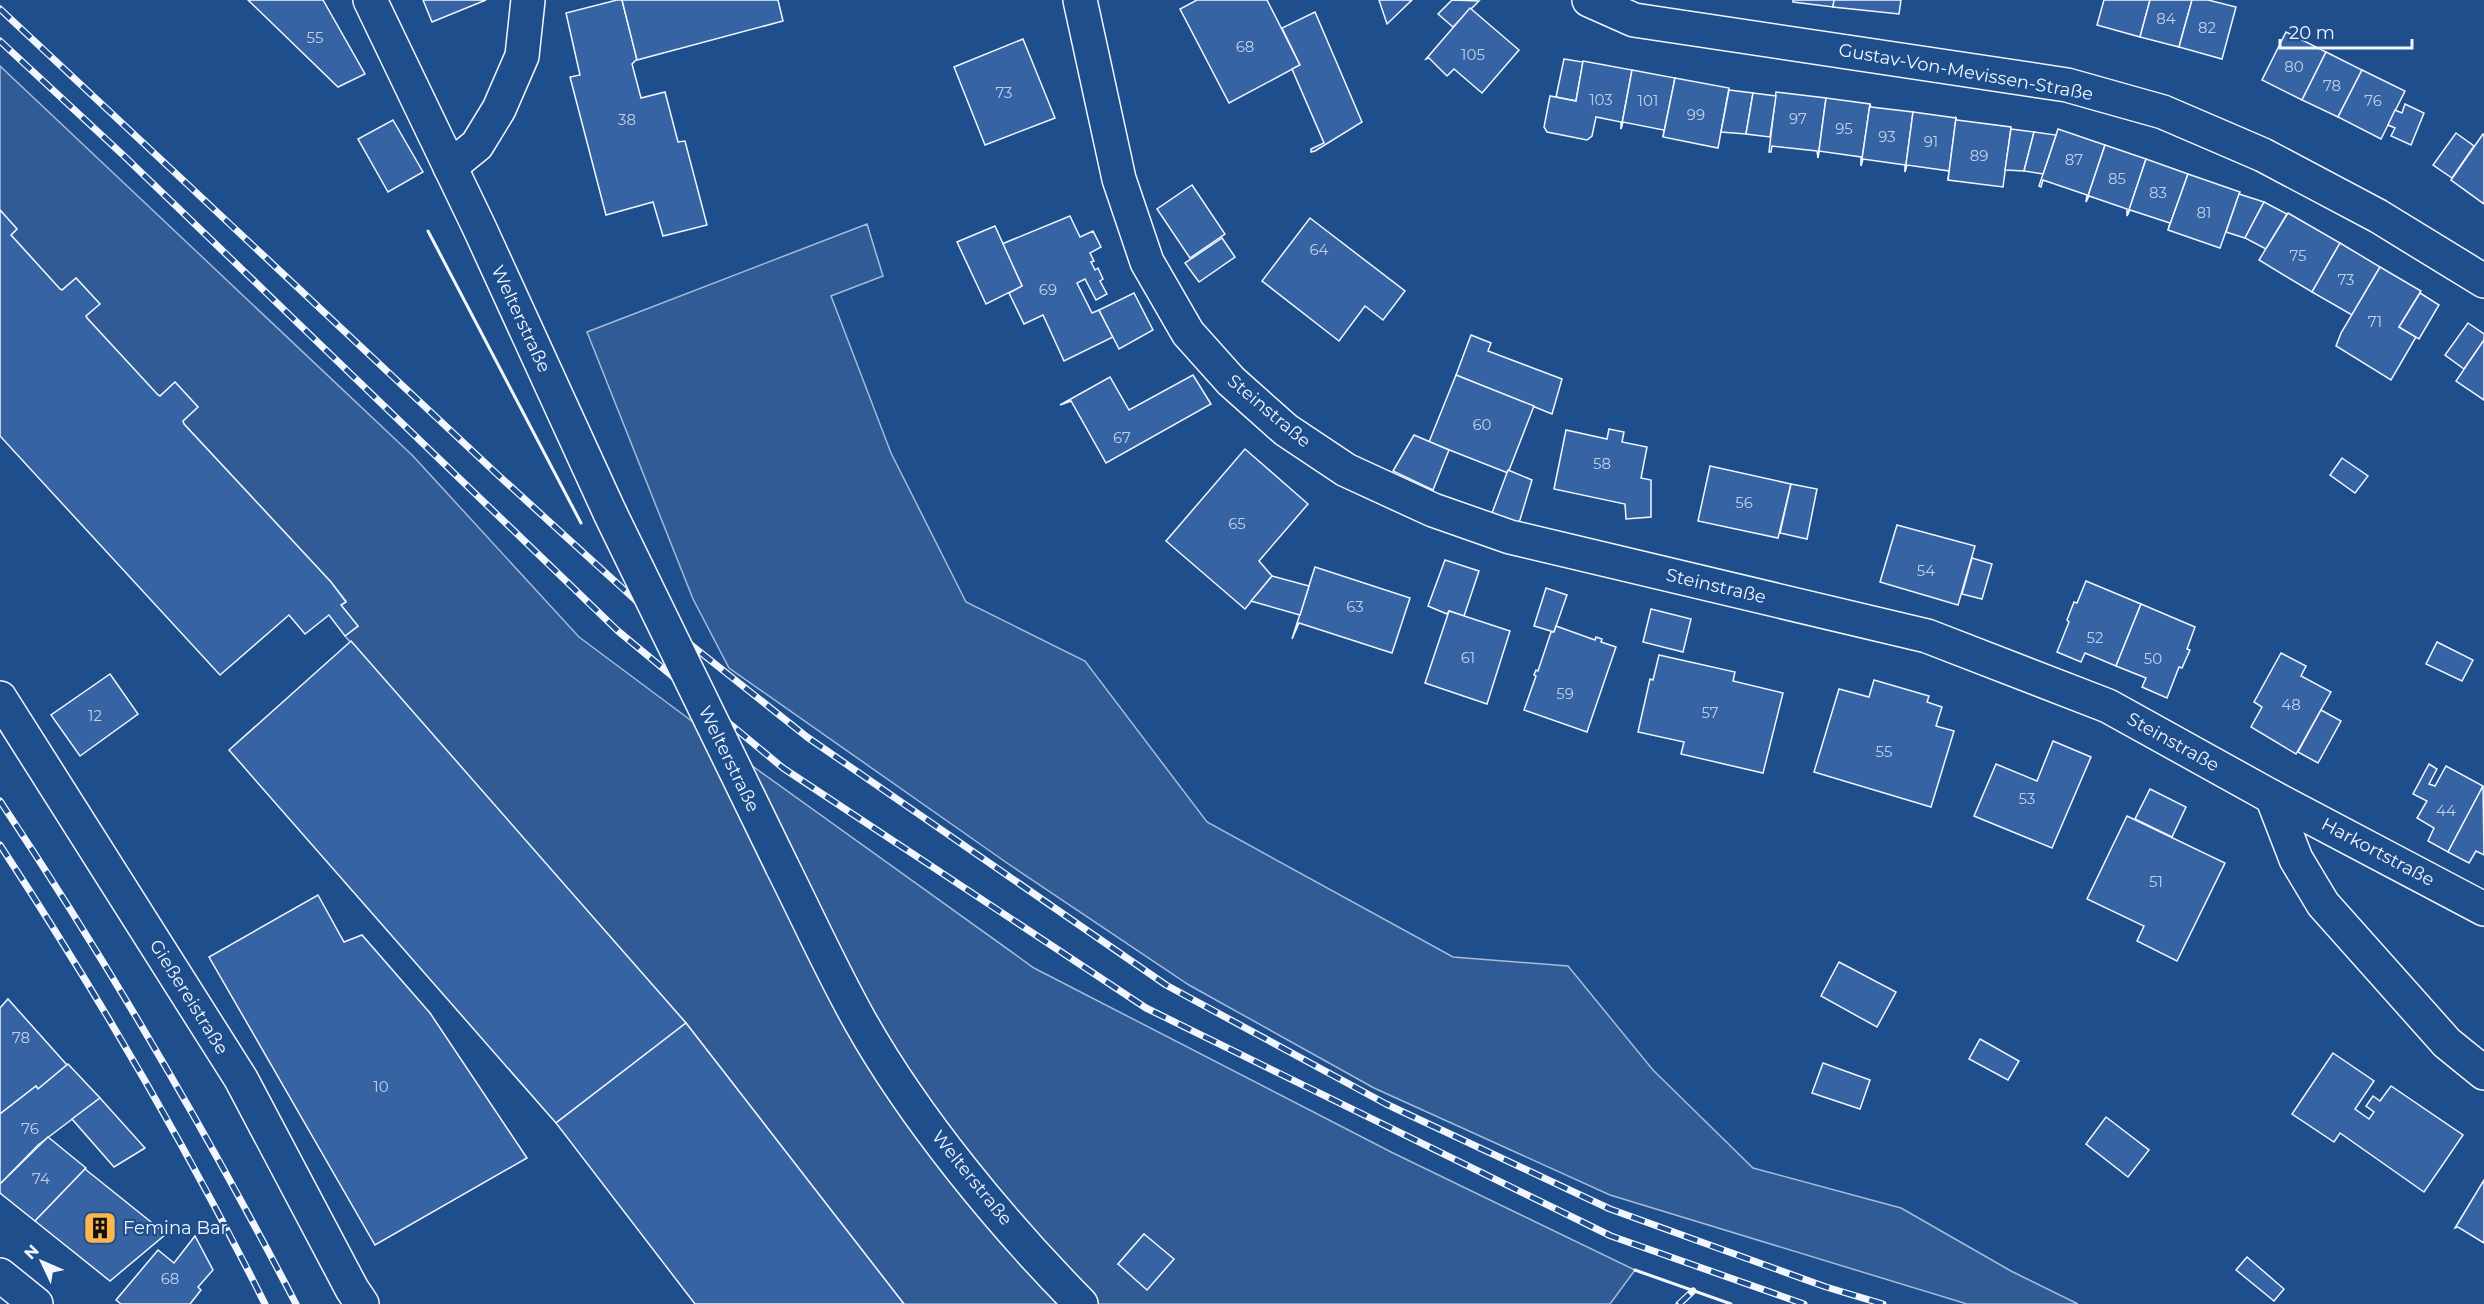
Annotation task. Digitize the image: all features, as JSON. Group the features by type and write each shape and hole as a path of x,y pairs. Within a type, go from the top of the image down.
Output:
{"street":[{"name":"Welterstraße","path":"370,0 610,513 860,1022 915,1107 988,1201 1081,1304"},
{"path":"450,168 477,145 499,109 522,56 528,0"},
{"name":"Steinstraße","path":"1080,0 1119,179 1147,262 1188,333 1231,381 1286,430 1346,470 1433,510 1510,537 1927,636 2108,706 2272,797"},
{"name":"Gustav-Von-Mevissen-Straße","path":"1589,0 1634,20 2067,85 2163,112 2263,155 2378,216 2484,281"},
{"name":"Gießereistraße","path":"0,698 241,1079 351,1289 362,1304"},
{"path":"2272,797 2296,859 2323,904 2447,1043 2484,1073"},
{"name":"Harkortstraße","path":"2272,797 2484,909"},
{"path":"0,1275 36,1304"}],"shaded area":[{"path":"0,66 413,456 579,637 744,760 1034,968 1393,1153 1635,1270 1610,1304 904,1304 686,1023 345,636 358,626 341,605 346,601 184,424 183,421 198,407 175,382 160,396 158,395 87,318 86,316 99,303 76,278 62,290 60,289 11,235 17,229 0,210","holes":["1144,1234 1173,1259 1118,1264"]},
{"path":"867,224 883,276 831,296 891,453 966,602 1085,661 1207,822 1453,957 1568,966 1653,1070 1753,1168 1901,1208 2011,1271 2078,1304 1967,1304 1610,1195 1374,1088 1189,985 1007,863 729,668 693,599 587,332"}],"building":[{"path":"248,0 323,0 365,74 338,87"},
{"path":"423,0 486,0 432,22"},
{"path":"622,0 637,59 632,64 641,98 665,92 678,142 685,141 707,225 663,236 653,202 606,215 570,77 580,75 566,13"},
{"path":"622,0 778,0 783,21 637,60"},
{"path":"1197,0 1267,0 1300,65 1229,103 1180,9"},
{"path":"1379,0 1412,0 1387,24"},
{"path":"1452,0 1479,1 1453,27 1438,14"},
{"path":"1793,0 1834,0 1833,7 1793,2"},
{"path":"1834,0 1901,0 1899,14 1833,7"},
{"path":"2104,0 2150,0 2140,37 2097,25"},
{"path":"2150,0 2192,0 2179,47 2140,37"},
{"path":"2192,0 2208,0 2236,7 2222,59 2179,47"},
{"path":"1470,8 1519,50 1482,93 1454,69 1447,76 1429,58 1426,59"},
{"path":"1315,12 1362,122 1311,152 1311,149 1324,143 1292,69 1300,65 1282,28"},
{"path":"2286,32 2326,52 2302,100 2262,80"},
{"path":"1023,39 1055,118 985,145 954,67"},
{"path":"2326,52 2362,70 2338,117 2302,100"},
{"path":"1564,59 1583,62 1576,101 1556,97"},
{"path":"1583,61 1632,70 1621,129 1621,122 1596,117 1592,136 1587,140 1547,132 1544,127 1550,96 1576,101"},
{"path":"1632,70 1675,78 1663,137 1664,130 1623,122 1621,129"},
{"path":"2362,70 2405,91 2381,139 2338,117"},
{"path":"1675,78 1729,88 1718,148 1663,137"},
{"path":"1729,90 1753,93 1746,134 1721,132"},
{"path":"1776,92 1826,98 1818,158 1817,151 1772,146 1769,152"},
{"path":"1753,93 1776,96 1770,137 1746,134"},
{"path":"1826,98 1870,104 1861,166 1861,157 1819,151 1818,158"},
{"path":"1870,104 1871,107 1913,112 1905,172 1905,165 1863,159 1861,166"},
{"path":"2405,104 2424,113 2411,145 2391,136 2395,128 2388,125 2395,110 2402,113"},
{"path":"1913,112 1956,118 1948,180 1949,171 1907,165 1905,172"},
{"path":"1956,118 1957,120 2011,127 2003,187 1948,180"},
{"path":"393,120 423,172 388,192 358,139"},
{"path":"2011,129 2034,132 2024,171 2005,170"},
{"path":"2058,129 2105,145 2086,202 2087,195 2043,180 2041,187 2039,186"},
{"path":"2034,132 2056,135 2043,174 2024,171"},
{"path":"2456,133 2474,146 2452,178 2433,165"},
{"path":"2484,135 2484,204 2451,180"},
{"path":"2105,145 2146,159 2127,216 2127,209 2089,196 2086,202"},
{"path":"2146,159 2188,174 2168,230 2170,223 2130,210 2127,216"},
{"path":"2188,174 2240,192 2220,248 2168,230"},
{"path":"1192,185 1225,234 1190,258 1157,209"},
{"path":"2239,194 2264,202 2245,238 2226,232"},
{"path":"2264,202 2287,214 2266,249 2245,238"},
{"path":"0,210 17,229 11,235 60,289 62,290 76,278 100,304 86,316 87,318 158,395 160,396 175,382 198,407 183,421 184,424 331,582 346,602 341,605 358,626 345,636 329,615 305,634 289,615 220,675 0,436"},
{"path":"2288,213 2340,243 2312,292 2259,260"},
{"path":"1070,216 1080,237 1093,231 1101,247 1090,253 1094,261 1091,262 1095,270 1098,268 1103,279 1100,281 1107,294 1096,300 1085,279 1077,283 1092,313 1099,310 1113,337 1064,361 1043,315 1024,324 1009,293 1022,286 1002,244"},
{"path":"1310,218 1405,291 1383,320 1365,306 1339,341 1262,281"},
{"path":"995,226 1022,286 986,304 957,242"},
{"path":"1222,238 1235,257 1199,282 1185,263"},
{"path":"2340,243 2380,267 2352,315 2312,292"},
{"path":"2380,267 2421,291 2399,327 2416,337 2391,380 2336,346 2341,333"},
{"path":"1134,293 1153,330 1119,349 1099,310"},
{"path":"2420,293 2439,305 2419,339 2399,327"},
{"path":"2468,323 2484,334 2484,340 2464,369 2445,355"},
{"path":"1471,335 1491,343 1488,351 1562,379 1552,414 1456,375"},
{"path":"2484,340 2484,400 2456,381"},
{"path":"1193,375 1211,404 1106,463 1071,401 1060,405 1110,377 1129,410"},
{"path":"1456,375 1534,406 1508,473 1429,442"},
{"path":"1609,429 1624,432 1622,442 1647,447 1641,478 1651,480 1651,517 1626,519 1625,504 1554,489 1566,430 1607,439"},
{"path":"1414,435 1449,450 1433,490 1393,471"},
{"path":"1245,449 1308,504 1259,561 1272,576 1245,609 1166,541"},
{"path":"2342,458 2368,476 2355,493 2330,475"},
{"path":"1710,466 1791,484 1778,538 1698,521"},
{"path":"1508,470 1532,480 1519,523 1492,513"},
{"path":"1791,484 1817,489 1807,539 1780,533"},
{"path":"1897,525 1975,546 1958,605 1880,582"},
{"path":"1972,558 1992,564 1982,599 1962,594"},
{"path":"1445,560 1479,571 1464,616 1449,611 1447,614 1428,606"},
{"path":"1315,567 1410,598 1392,653 1299,623 1292,639"},
{"path":"1272,576 1309,586 1300,615 1251,601"},
{"path":"2086,581 2141,604 2116,666 2085,653 2081,662 2057,652 2074,602 2077,603"},
{"path":"1546,588 1567,595 1554,632 1534,626"},
{"path":"2141,604 2195,627 2187,649 2190,650 2182,668 2179,667 2167,698 2142,687 2146,678 2116,666"},
{"path":"1651,609 1691,619 1683,652 1643,642"},
{"path":"1449,611 1510,631 1487,704 1425,683"},
{"path":"1556,626 1595,640 1596,637 1602,639 1601,642 1616,647 1587,732 1524,710 1536,676 1534,675 1536,670 1538,671 1551,632 1554,632"},
{"path":"351,641 686,1023 556,1123 229,750"},
{"path":"2437,642 2473,660 2462,681 2426,664"},
{"path":"2281,653 2306,666 2301,676 2331,692 2296,754 2251,727 2262,707 2254,702"},
{"path":"1659,655 1735,672 1733,681 1783,693 1763,773 1681,754 1684,742 1638,732 1650,679 1653,680"},
{"path":"110,674 138,714 80,756 51,715"},
{"path":"1874,680 1929,696 1927,702 1942,707 1936,726 1954,731 1931,807 1814,772 1839,689 1869,697"},
{"path":"2321,710 2341,721 2318,763 2298,752"},
{"path":"2053,741 2091,757 2052,848 1974,816 1996,764 2037,781"},
{"path":"2429,764 2437,769 2429,784 2435,786 2446,766 2483,786 2448,852 2428,841 2434,828 2417,818 2427,801 2413,794"},
{"path":"2483,786 2484,855 2476,851 2469,863 2448,852"},
{"path":"2150,789 2186,807 2172,837 2135,819"},
{"path":"2127,816 2225,863 2177,961 2137,941 2144,926 2087,899"},
{"path":"318,895 344,942 362,935 430,1013 527,1158 375,1245 209,957"},
{"path":"1839,962 1896,992 1877,1027 1821,996"},
{"path":"8,999 67,1065 38,1089 36,1086 0,1114 0,1008"},
{"path":"686,1023 904,1304 695,1304 556,1123"},
{"path":"1980,1039 2019,1061 2008,1080 1969,1059"},
{"path":"2333,1053 2374,1081 2355,1109 2369,1119 2374,1112 2366,1106 2373,1096 2380,1101 2391,1086 2463,1135 2424,1192 2340,1133 2334,1142 2292,1114"},
{"path":"1823,1063 1870,1080 1860,1109 1812,1093"},
{"path":"68,1064 100,1098 38,1145 0,1184 0,1114 36,1086 38,1089"},
{"path":"100,1098 145,1148 114,1167 72,1119"},
{"path":"2106,1117 2149,1150 2128,1177 2086,1144"},
{"path":"48,1137 86,1168 35,1221 0,1193 0,1184"},
{"name":"Femina Bar","path":"85,1169 166,1234 110,1281 35,1221"},
{"path":"2484,1180 2484,1243 2458,1227 2455,1228"},
{"path":"1144,1234 1174,1259 1147,1290 1118,1264"},
{"path":"195,1236 213,1270 198,1287 201,1290 190,1304 121,1304 116,1300 158,1250 174,1263"},
{"path":"2247,1257 2284,1289 2274,1301 2236,1270"}],"railway":[{"path":"0,9 498,475 642,606 807,737 1166,985 1386,1104 1610,1209 1826,1287 1883,1304"},
{"path":"0,41 123,155 618,631 783,768 1146,1008 1611,1236 1804,1304"},
{"path":"0,801 155,1048 296,1304"},
{"path":"0,845 106,1014 172,1128 265,1304"},
{"path":"1679,1304 1693,1291"}],"wall":[{"path":"428,231 581,523"},
{"path":"1635,1270 1731,1304"}],"place":[{"name":"Femina Bar","path":"100,1228"}]}
